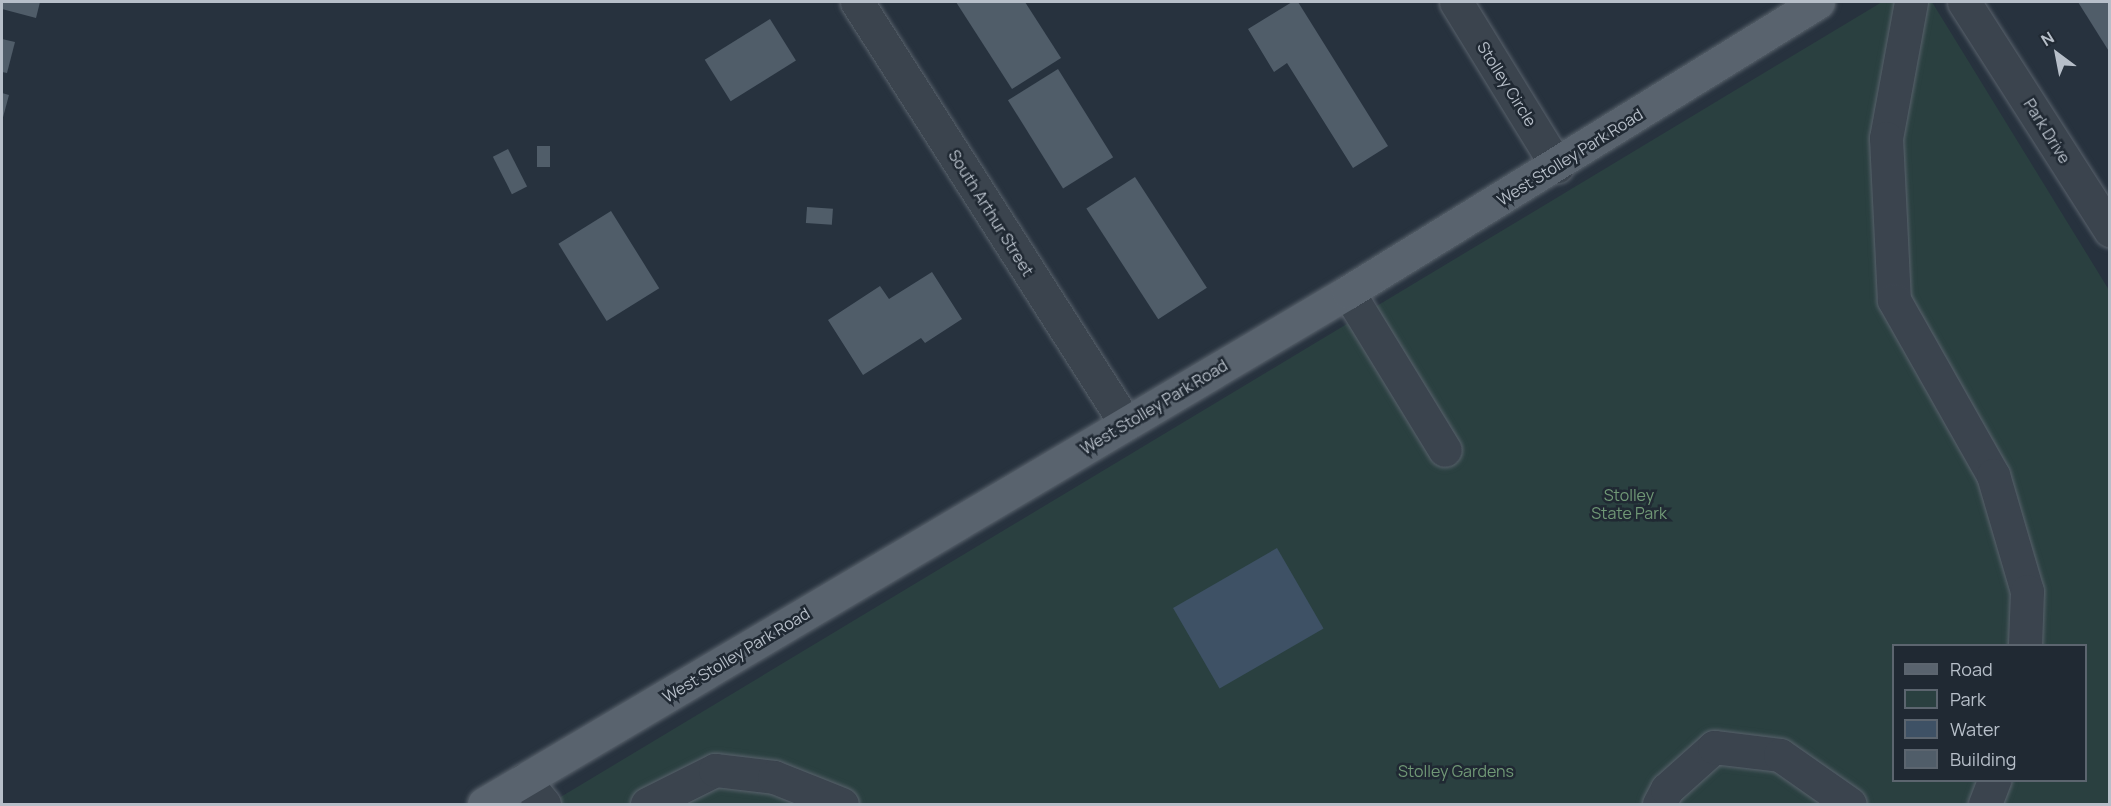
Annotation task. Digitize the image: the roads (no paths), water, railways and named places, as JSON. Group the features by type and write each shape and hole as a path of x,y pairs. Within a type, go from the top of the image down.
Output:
{"main road":[{"name":"West Stolley Park Road","path":"484,804 534,792 1126,424 1557,166 1818,2"}],"street":[{"name":"South Arthur Street","path":"857,2 1126,424"},
{"name":"Stolley Circle","path":"1456,2 1557,166"},
{"path":"1911,2 1887,138 1894,300 1993,475 2027,591 2025,644"},
{"name":"Park Drive","path":"1964,2 2109,230"},
{"path":"1348,292 1445,450"},
{"path":"1659,804 1667,789 1714,747 1780,755 1851,804"},
{"path":"647,804 715,770 774,777 842,804"},
{"path":"1985,804 1993,782"}],"water":[{"path":"1277,548 1324,629 1220,689 1173,608"}],"park label":[{"name":"Stolley State Park","path":"1629,504"},
{"name":"Stolley Gardens","path":"1456,771"}]}
